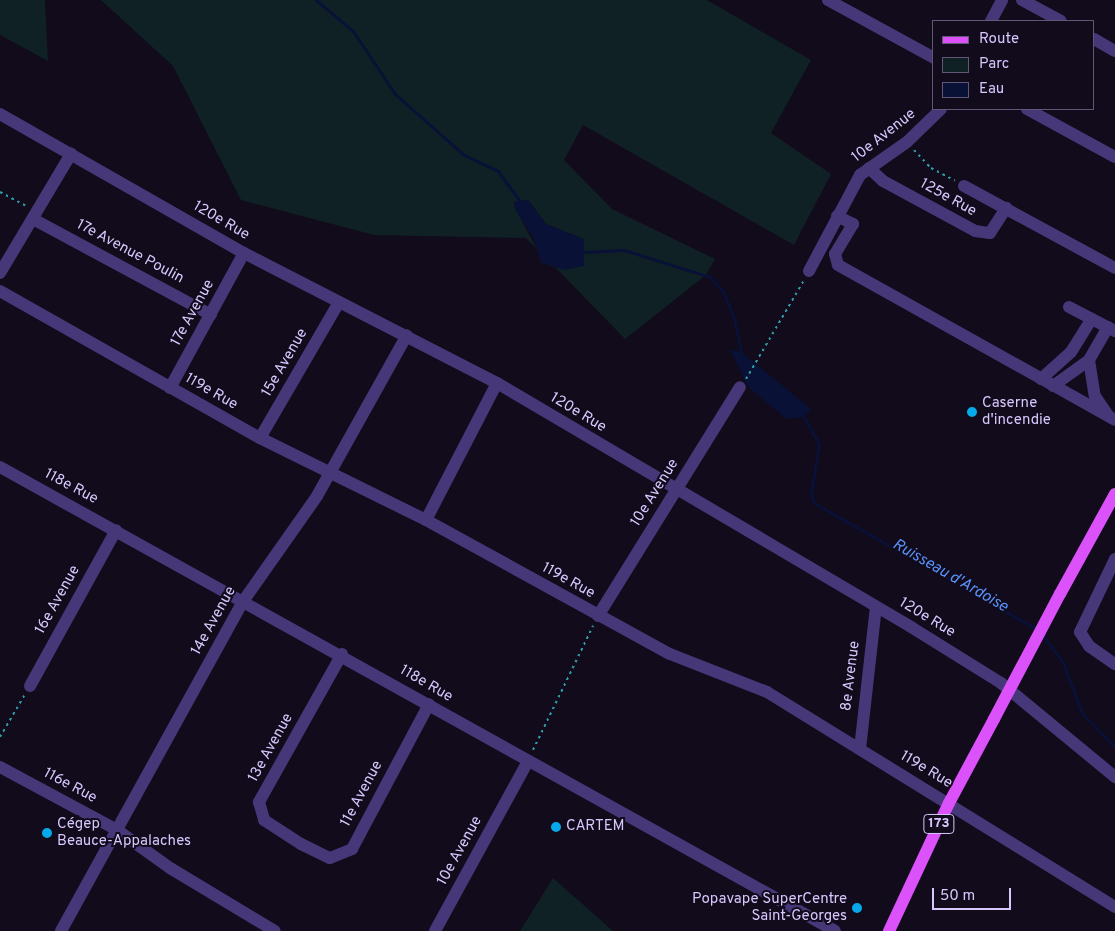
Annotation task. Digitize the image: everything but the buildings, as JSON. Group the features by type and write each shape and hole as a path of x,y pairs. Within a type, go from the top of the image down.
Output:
{"main road":[{"name":"173","path":"889,931 949,802 1115,494"}],"street":[{"path":"828,0 932,57"},
{"path":"992,20 1002,0"},
{"path":"1022,0 1059,20"},
{"path":"1095,40 1115,51"},
{"name":"10e Avenue","path":"809,271 854,183 869,168 907,142 939,110"},
{"path":"1029,110 1115,156"},
{"name":"120e Rue","path":"0,114 244,253 338,304 407,334 497,383 675,490 876,607 1001,683 1115,777"},
{"path":"0,274 71,154"},
{"name":"125e Rue","path":"869,168 883,180 975,231 990,233 1006,208"},
{"name":"125e Rue","path":"964,186 1115,268"},
{"name":"17e Avenue Poulin","path":"35,216 211,315"},
{"path":"837,216 853,224 835,254 838,265 1112,418"},
{"name":"17e Avenue","path":"170,388 244,253"},
{"name":"119e Rue","path":"0,291 260,438 426,520 670,654 767,692 949,802 1115,907"},
{"name":"15e Avenue","path":"260,438 338,304"},
{"path":"1053,386 1089,360 1112,329 1069,307"},
{"path":"1041,379 1071,352 1092,318"},
{"name":"14e Avenue","path":"61,931 244,600 329,472 407,334"},
{"path":"1089,360 1095,396 1112,418"},
{"path":"426,520 497,383"},
{"name":"10e Avenue","path":"598,616 740,387"},
{"name":"118e Rue","path":"0,467 342,654 528,761 835,931"},
{"name":"16e Avenue","path":"30,686 116,530"},
{"path":"1115,559 1112,574 1080,632 1089,646 1115,664"},
{"name":"8e Avenue","path":"860,749 876,607"},
{"name":"13e Avenue","path":"301,844 264,820 259,802 342,654"},
{"name":"11e Avenue","path":"301,844 330,858 352,848 429,704"},
{"name":"10e Avenue","path":"435,931 528,761"},
{"name":"116e Rue","path":"0,767 118,830 170,868 275,931"}],"path":[{"path":"907,142 931,168 964,186"},
{"path":"0,192 35,216"},
{"path":"740,387 759,358 809,271"},
{"path":"528,761 598,616"},
{"path":"0,737 30,686"}],"green space":[{"path":"0,0 45,0 48,61 0,35"},
{"path":"101,0 707,0 811,60 771,133 831,174 794,245 583,125 564,160 612,209 715,259 706,275 625,339 555,267 584,239 546,224 528,200 514,202 515,208 537,249 526,238 374,235 241,200 173,66"},
{"path":"553,878 613,931 520,931"}],"water":[{"path":"528,200 546,224 584,239 584,266 565,270 541,263 534,239 515,209 514,202"},
{"path":"730,350 740,351 811,409 804,417 787,419 748,387"}],"waterway":[{"name":"Ruisseau d'Ardoise","path":"316,0 353,31 395,94 464,155 498,171 520,201"},
{"path":"584,252 624,250 710,277 723,291 734,318 742,355"},
{"name":"Ruisseau d'Ardoise","path":"803,416 819,444 811,493 814,503 1037,629"},
{"name":"Ruisseau d'Ardoise","path":"1042,634 1063,663 1082,713 1115,747"}],"place":[{"name":"Caserne d'incendie","path":"972,412"},
{"name":"CARTEM","path":"556,827"},
{"name":"Cégep Beauce-Appalaches","path":"47,833"},
{"name":"Popavape SuperCentre Saint-Georges","path":"857,908"}]}
